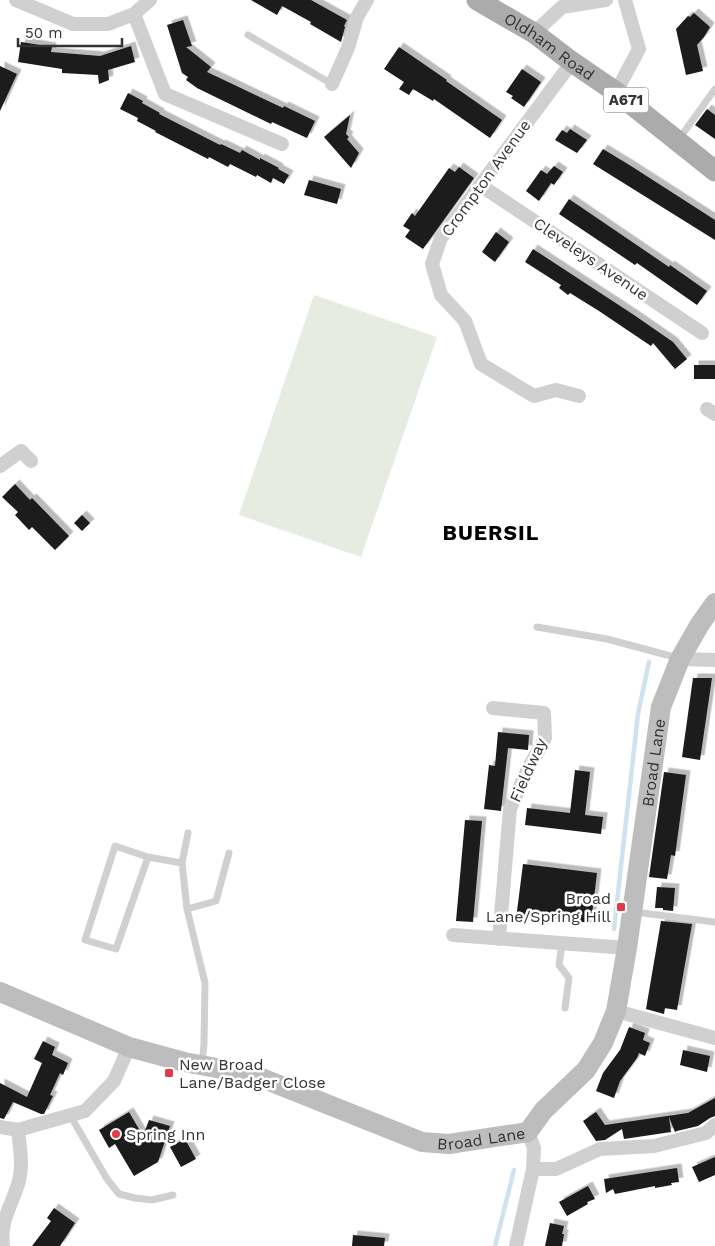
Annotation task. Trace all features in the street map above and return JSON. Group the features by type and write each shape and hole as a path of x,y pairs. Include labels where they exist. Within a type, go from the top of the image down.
{"main road":[{"name":"Oldham Road","path":"477,0 534,33 616,92 715,171"},
{"name":"Broad Lane","path":"0,992 128,1047 184,1062 254,1075 422,1142 450,1144 528,1132 544,1111 586,1070 602,1043 616,1012 627,948 661,707 680,659 700,624 715,603"}],"street":[{"path":"16,0 73,24 108,24 134,14 150,0"},
{"path":"332,84 348,48 357,17 367,0"},
{"path":"534,33 562,7 606,0"},
{"path":"616,92 639,49 625,0"},
{"path":"134,14 165,94 282,144"},
{"name":"Crompton Avenue","path":"572,62 441,238 432,264 441,295 465,321 481,364 534,396 556,390 580,396"},
{"name":"Cleveleys Avenue","path":"480,185 702,333"},
{"path":"0,466 21,451 31,461"},
{"path":"680,659 715,660"},
{"name":"Fieldway","path":"493,708 544,713 545,738 527,771 510,809 499,939"},
{"path":"453,935 627,948"},
{"path":"616,1012 715,1038"},
{"path":"0,1128 18,1130 85,1110 114,1081 128,1047"},
{"path":"533,1169 556,1169 600,1149 654,1146 706,1132 715,1125"},
{"path":"3,1246 1,1236 4,1216 18,1186 22,1162 18,1130"},
{"path":"516,1246 533,1169 534,1148 528,1132"}],"lane":[{"path":"248,34 332,84"},
{"path":"677,141 715,89"},
{"path":"537,627 607,639 680,659"},
{"path":"188,833 182,863 187,909 205,983 202,1065"},
{"path":"148,857 116,949 85,940 115,846 148,857 182,863"},
{"path":"187,909 216,901 229,853"},
{"path":"632,911 715,922"},
{"path":"562,944 559,964 569,978 566,1008"},
{"path":"70,1115 107,1180 120,1194 152,1200 173,1195"}],"shaded area":[{"path":"314,295 437,337 361,557 239,515"}],"building":[{"path":"251,0 311,0 347,20 341,42 282,6 277,15"},
{"path":"694,13 710,27 697,45 703,71 686,75 676,29 688,16 690,17"},
{"path":"183,20 192,46 186,47 211,67 207,72 315,121 307,138 272,122 271,124 197,88 186,80 188,77 182,73 167,25"},
{"path":"21,42 52,47 51,52 100,56 131,46 135,62 108,70 109,80 99,84 98,75 62,73 62,69 18,62"},
{"path":"399,47 502,120 490,138 434,99 433,101 413,89 409,95 399,89 404,82 384,69"},
{"path":"0,66 17,74 0,111"},
{"path":"522,69 541,82 524,107 506,92"},
{"path":"128,93 143,101 142,103 159,114 220,145 240,153 242,150 260,160 260,158 289,175 284,184 273,178 271,183 230,164 228,167 209,157 208,159 155,132 137,121 138,118 120,109"},
{"path":"707,109 715,115 715,139 695,125"},
{"path":"350,115 346,134 349,137 347,139 359,153 351,168 324,137"},
{"path":"570,129 587,140 577,153 555,140 562,130 567,133"},
{"path":"603,149 715,220 715,240 593,164"},
{"path":"554,166 563,172 554,185 551,183 539,201 526,191 541,170 547,174"},
{"path":"459,167 474,178 423,249 405,237 410,230 403,226 412,213 415,216 449,168 455,172"},
{"path":"309,180 341,189 337,204 304,195"},
{"path":"569,199 707,291 697,305 637,263 635,265 559,214"},
{"path":"496,232 509,242 495,262 482,252"},
{"path":"533,249 673,342 687,359 675,369 653,343 651,346 570,293 568,295 559,288 561,285 525,262"},
{"path":"694,365 715,365 715,379 694,379"},
{"path":"15,484 30,500 32,498 69,536 55,550 32,527 29,530 15,515 18,512 2,497"},
{"path":"82,515 90,523 82,531 74,523"},
{"path":"693,678 712,678 700,760 682,757"},
{"path":"498,732 529,735 528,750 508,748 501,811 484,809 489,765 495,766"},
{"path":"575,770 590,772 585,815 603,817 601,834 525,825 527,808 570,813"},
{"path":"664,772 686,775 675,856 671,855 667,879 649,877"},
{"path":"465,820 482,821 473,922 456,921"},
{"path":"523,864 597,873 591,923 548,918 547,923 516,919"},
{"path":"657,887 675,888 673,911 655,908"},
{"path":"661,921 692,924 677,1010 665,1008 664,1014 646,1009"},
{"path":"629,1027 645,1033 643,1040 650,1043 645,1056 639,1053 620,1081 614,1098 596,1091 603,1073 620,1050"},
{"path":"43,1041 55,1047 52,1055 68,1063 63,1075 60,1073 50,1095 53,1096 44,1114 13,1102 4,1119 0,1118 0,1083 27,1097 42,1063 34,1059"},
{"path":"683,1050 710,1056 707,1072 680,1065"},
{"path":"715,1098 715,1116 698,1126 675,1132 669,1117 671,1132 624,1139 622,1129 605,1140 596,1141 583,1121 596,1112 605,1125 688,1113"},
{"path":"129,1112 143,1136 149,1120 170,1126 158,1162 134,1176 115,1144 109,1148 99,1130"},
{"path":"185,1139 196,1159 181,1167 170,1147"},
{"path":"715,1157 715,1175 699,1182 692,1167"},
{"path":"677,1168 679,1182 671,1183 672,1185 655,1188 655,1186 615,1194 613,1189 606,1193 604,1179"},
{"path":"588,1186 595,1199 587,1202 588,1204 567,1216 559,1202"},
{"path":"54,1208 75,1223 60,1246 32,1246 51,1221 47,1218"},
{"path":"550,1223 564,1226 562,1246 545,1246"},
{"path":"353,1235 385,1238 384,1246 352,1246"}],"waterway":[{"path":"614,929 638,714 649,662"},
{"path":"495,1246 514,1170"}],"place":[{"name":"Broad Lane/Spring Hill","path":"621,907"},
{"name":"New Broad Lane/Badger Close","path":"169,1073"},
{"name":"Spring Inn","path":"116,1134"}],"district":[{"name":"BUERSIL","path":"491,532"}]}
